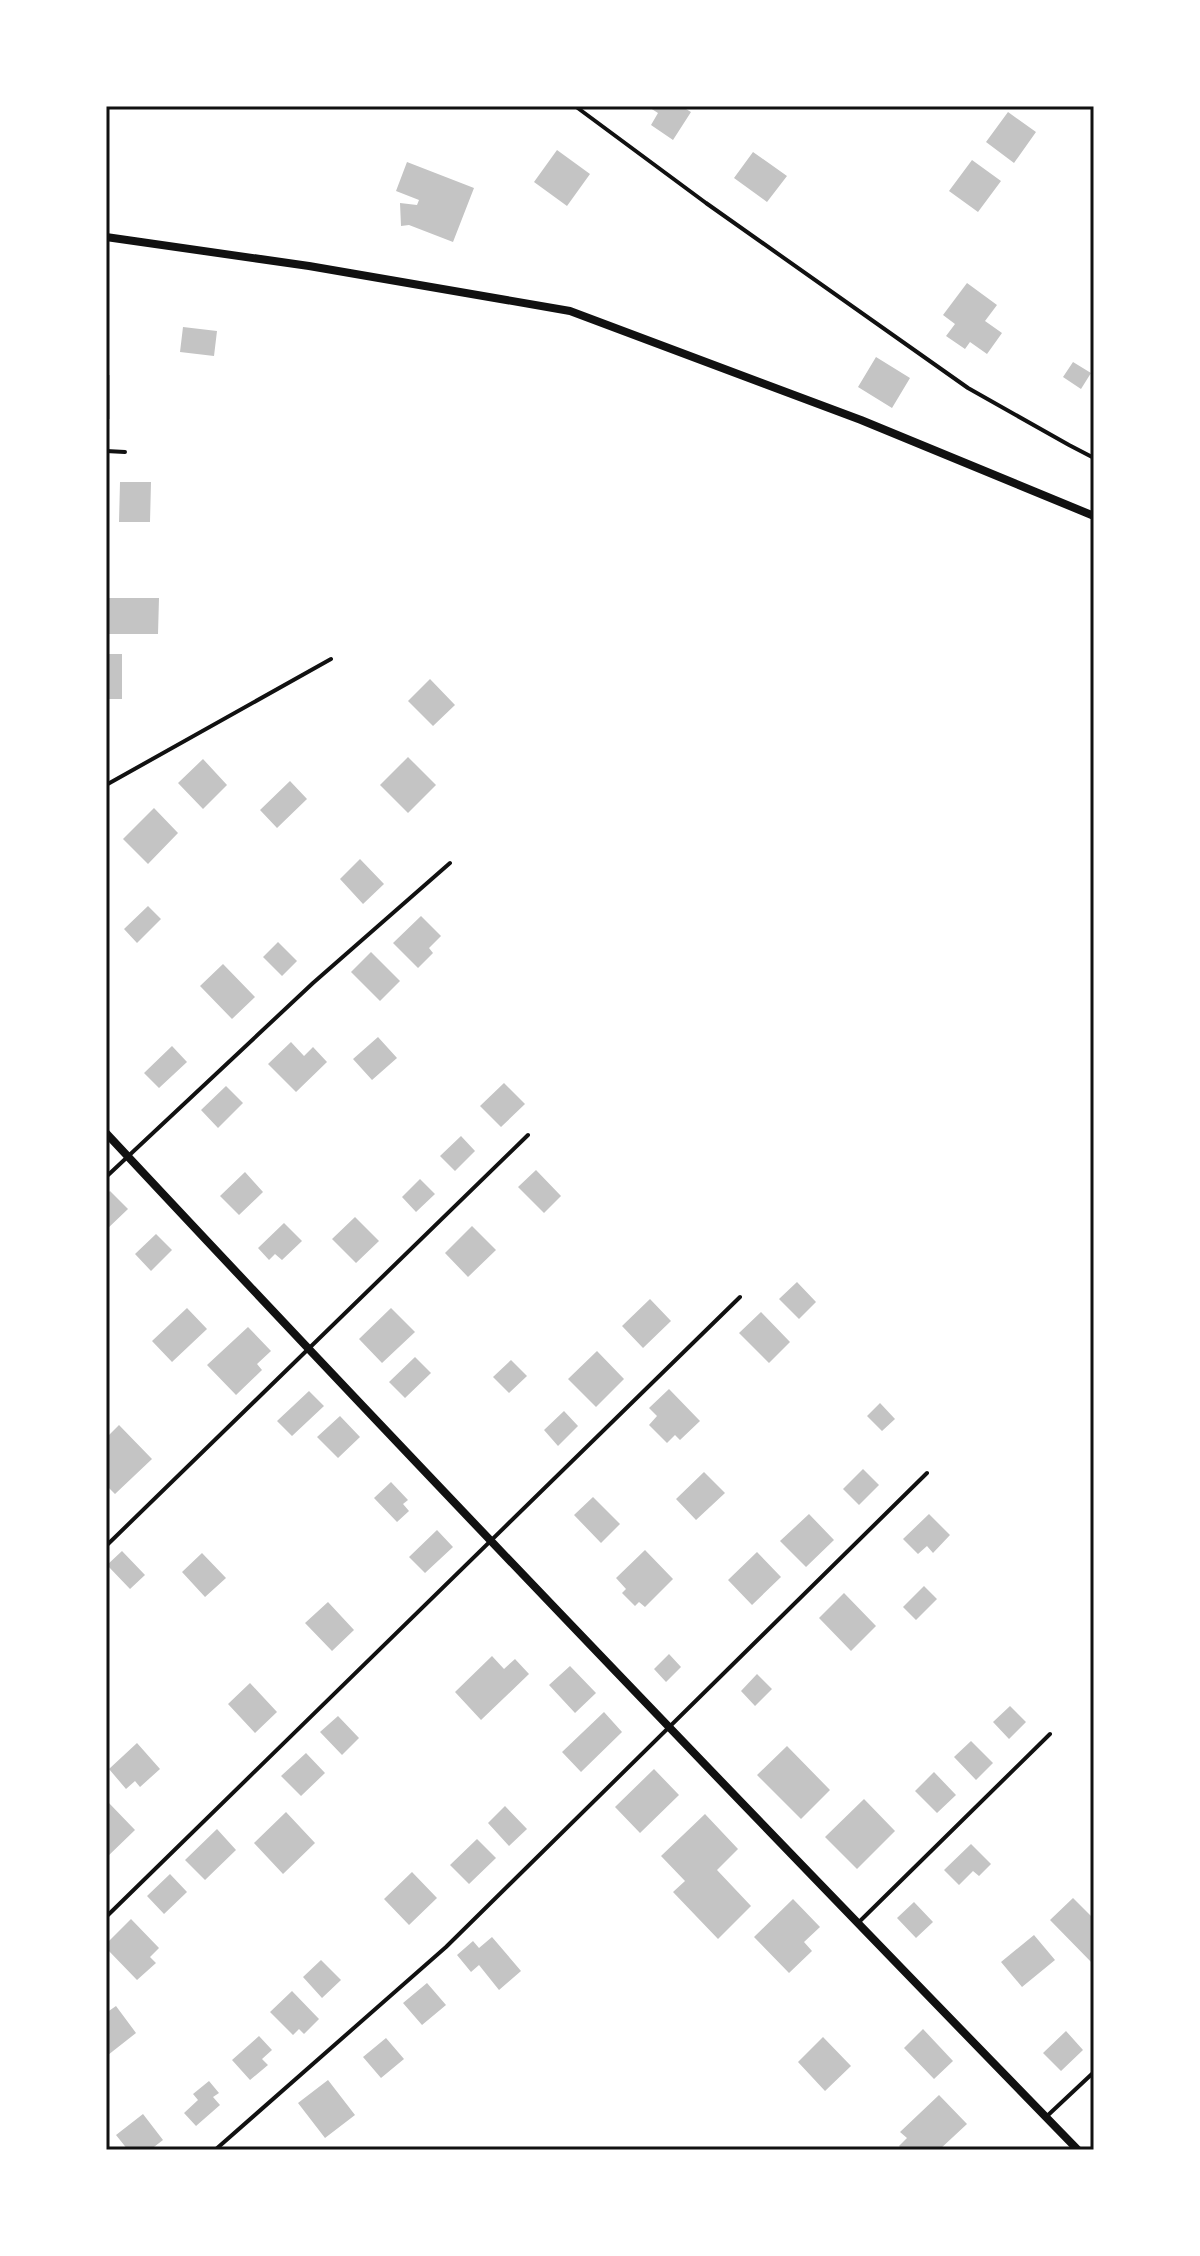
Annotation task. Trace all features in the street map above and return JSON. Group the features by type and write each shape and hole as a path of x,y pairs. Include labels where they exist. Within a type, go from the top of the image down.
{"street":[{"path":"106,237 324,269 570,311 861,420 1094,516"},
{"path":"106,1133 308,1350 1078,2150"}],"lane":[{"path":"575,106 706,203 968,388 1094,458"},
{"path":"106,451 125,452"},
{"path":"106,785 331,659"},
{"path":"106,1177 313,983 450,863"},
{"path":"106,1546 528,1135"},
{"path":"106,1917 740,1297"},
{"path":"215,2150 446,1947 927,1473"},
{"path":"858,1924 1050,1734"},
{"path":"1045,2117 1094,2072"}],"building":[{"path":"647,106 681,106 691,112 673,140 651,125 658,113"},
{"path":"1008,112 1036,132 1014,163 986,142"},
{"path":"557,150 590,174 567,206 534,182"},
{"path":"753,152 787,176 767,202 734,178"},
{"path":"972,160 1001,181 978,212 949,191"},
{"path":"407,162 474,188 453,242 409,225 401,226 400,203 417,205 419,200 396,191"},
{"path":"967,283 997,305 985,321 1002,333 987,354 970,342 965,349 946,336 955,324 943,315"},
{"path":"183,327 217,331 214,356 180,352"},
{"path":"876,357 910,378 892,408 858,387"},
{"path":"1073,362 1091,373 1081,389 1063,377"},
{"path":"106,375 110,375 110,419 106,419"},
{"path":"120,482 151,482 150,522 119,522"},
{"path":"106,598 159,598 158,634 106,634"},
{"path":"106,654 122,654 122,699 106,699"},
{"path":"430,679 455,705 433,726 408,701"},
{"path":"408,757 436,785 408,813 380,785"},
{"path":"203,759 227,785 203,809 178,783"},
{"path":"290,781 307,799 277,828 260,810"},
{"path":"154,808 178,833 148,864 123,839"},
{"path":"360,859 384,884 363,904 340,879"},
{"path":"148,906 161,919 137,943 124,929"},
{"path":"421,916 441,936 429,948 433,953 418,968 393,943"},
{"path":"278,942 297,961 282,976 263,957"},
{"path":"371,952 400,981 380,1001 351,972"},
{"path":"223,964 255,997 232,1019 200,986"},
{"path":"378,1037 397,1058 372,1080 353,1059"},
{"path":"291,1042 304,1056 313,1047 327,1062 296,1092 268,1064"},
{"path":"172,1046 187,1062 159,1088 144,1073"},
{"path":"504,1083 525,1104 501,1127 480,1106"},
{"path":"226,1086 243,1103 218,1128 201,1110"},
{"path":"461,1136 475,1151 455,1171 440,1156"},
{"path":"536,1170 561,1196 544,1213 518,1187"},
{"path":"245,1172 263,1192 239,1215 220,1196"},
{"path":"420,1179 435,1194 416,1212 402,1197"},
{"path":"110,1191 128,1209 106,1230 106,1195"},
{"path":"355,1217 379,1241 356,1263 332,1239"},
{"path":"284,1223 302,1241 282,1260 275,1254 269,1260 258,1248"},
{"path":"472,1226 496,1250 468,1277 445,1253"},
{"path":"156,1234 172,1250 151,1271 135,1254"},
{"path":"797,1282 816,1302 799,1319 779,1299"},
{"path":"650,1299 671,1321 643,1348 622,1326"},
{"path":"187,1308 207,1329 172,1362 152,1341"},
{"path":"391,1308 415,1332 382,1363 359,1339"},
{"path":"761,1312 790,1342 769,1363 739,1333"},
{"path":"248,1327 271,1351 257,1364 262,1370 236,1395 207,1365"},
{"path":"597,1351 624,1379 596,1407 568,1379"},
{"path":"415,1357 431,1373 405,1398 389,1382"},
{"path":"511,1360 527,1376 509,1393 493,1377"},
{"path":"669,1389 700,1421 680,1440 675,1435 667,1443 649,1425 657,1416 649,1408"},
{"path":"309,1391 324,1406 292,1436 277,1421"},
{"path":"880,1403 895,1419 882,1431 867,1416"},
{"path":"564,1411 578,1426 558,1446 544,1430"},
{"path":"340,1416 360,1437 338,1458 317,1437"},
{"path":"119,1425 152,1459 115,1494 106,1485 106,1438"},
{"path":"863,1469 879,1485 859,1505 843,1489"},
{"path":"704,1472 725,1493 696,1520 676,1499"},
{"path":"391,1482 408,1500 403,1504 409,1511 397,1522 374,1498"},
{"path":"593,1497 620,1524 601,1543 574,1515"},
{"path":"809,1514 834,1540 806,1567 780,1541"},
{"path":"929,1514 950,1535 933,1553 927,1546 918,1554 903,1539"},
{"path":"437,1530 453,1547 425,1573 409,1557"},
{"path":"645,1550 673,1579 645,1607 639,1602 635,1606 622,1593 626,1589 616,1578"},
{"path":"122,1551 145,1575 130,1589 107,1565"},
{"path":"757,1552 781,1577 752,1605 728,1580"},
{"path":"202,1553 226,1578 205,1597 182,1572"},
{"path":"924,1586 937,1599 916,1620 903,1607"},
{"path":"844,1593 876,1626 851,1651 819,1618"},
{"path":"328,1602 354,1630 332,1651 305,1623"},
{"path":"669,1654 681,1667 666,1682 654,1669"},
{"path":"492,1656 504,1669 515,1659 529,1674 481,1720 455,1692"},
{"path":"570,1666 596,1693 575,1713 549,1685"},
{"path":"757,1674 772,1689 755,1706 741,1691"},
{"path":"250,1683 277,1712 255,1733 228,1704"},
{"path":"1010,1706 1026,1722 1009,1739 993,1722"},
{"path":"604,1712 622,1732 581,1772 562,1752"},
{"path":"338,1716 359,1738 342,1755 320,1732"},
{"path":"971,1741 993,1763 976,1780 954,1757"},
{"path":"137,1743 160,1769 140,1787 135,1781 126,1789 109,1769"},
{"path":"787,1746 830,1790 801,1819 757,1775"},
{"path":"306,1753 325,1773 301,1796 281,1776"},
{"path":"654,1769 679,1795 640,1833 615,1807"},
{"path":"934,1772 956,1795 937,1813 915,1791"},
{"path":"864,1799 895,1831 857,1869 825,1837"},
{"path":"108,1802 135,1830 106,1858 106,1804"},
{"path":"505,1806 527,1829 509,1846 488,1823"},
{"path":"286,1812 315,1843 283,1874 254,1843"},
{"path":"705,1814 738,1849 717,1870 751,1906 718,1939 673,1892 685,1881 661,1856"},
{"path":"217,1829 236,1850 205,1880 185,1860"},
{"path":"477,1839 496,1858 469,1884 450,1865"},
{"path":"971,1844 991,1864 979,1876 973,1871 959,1885 944,1870"},
{"path":"412,1872 437,1898 409,1925 384,1899"},
{"path":"170,1874 187,1892 164,1914 147,1896"},
{"path":"1073,1898 1094,1919 1094,1965 1050,1920"},
{"path":"793,1899 820,1927 804,1942 812,1951 789,1973 754,1937"},
{"path":"914,1902 933,1922 916,1938 897,1918"},
{"path":"131,1919 159,1948 150,1957 156,1963 137,1980 106,1948 106,1944"},
{"path":"1034,1935 1055,1960 1022,1987 1001,1962"},
{"path":"492,1937 521,1971 499,1990 479,1965 471,1972 457,1955 473,1941 479,1948"},
{"path":"321,1960 341,1980 322,1998 303,1977"},
{"path":"427,1983 446,2005 422,2025 403,2003"},
{"path":"292,1991 319,2019 304,2034 299,2029 293,2035 270,2012"},
{"path":"116,2006 136,2033 108,2055 106,2013"},
{"path":"923,2029 953,2061 934,2079 904,2048"},
{"path":"1066,2031 1083,2050 1061,2071 1043,2053"},
{"path":"259,2036 272,2050 262,2059 268,2065 250,2080 232,2060"},
{"path":"823,2037 851,2066 825,2091 798,2062"},
{"path":"386,2038 404,2059 381,2078 363,2057"},
{"path":"328,2080 355,2115 325,2138 298,2103"},
{"path":"209,2081 219,2093 213,2097 220,2105 196,2126 184,2113 198,2100 193,2094"},
{"path":"939,2095 967,2124 939,2150 902,2150 899,2146 907,2138 900,2132"},
{"path":"143,2114 163,2140 150,2150 128,2150 116,2135"}]}
